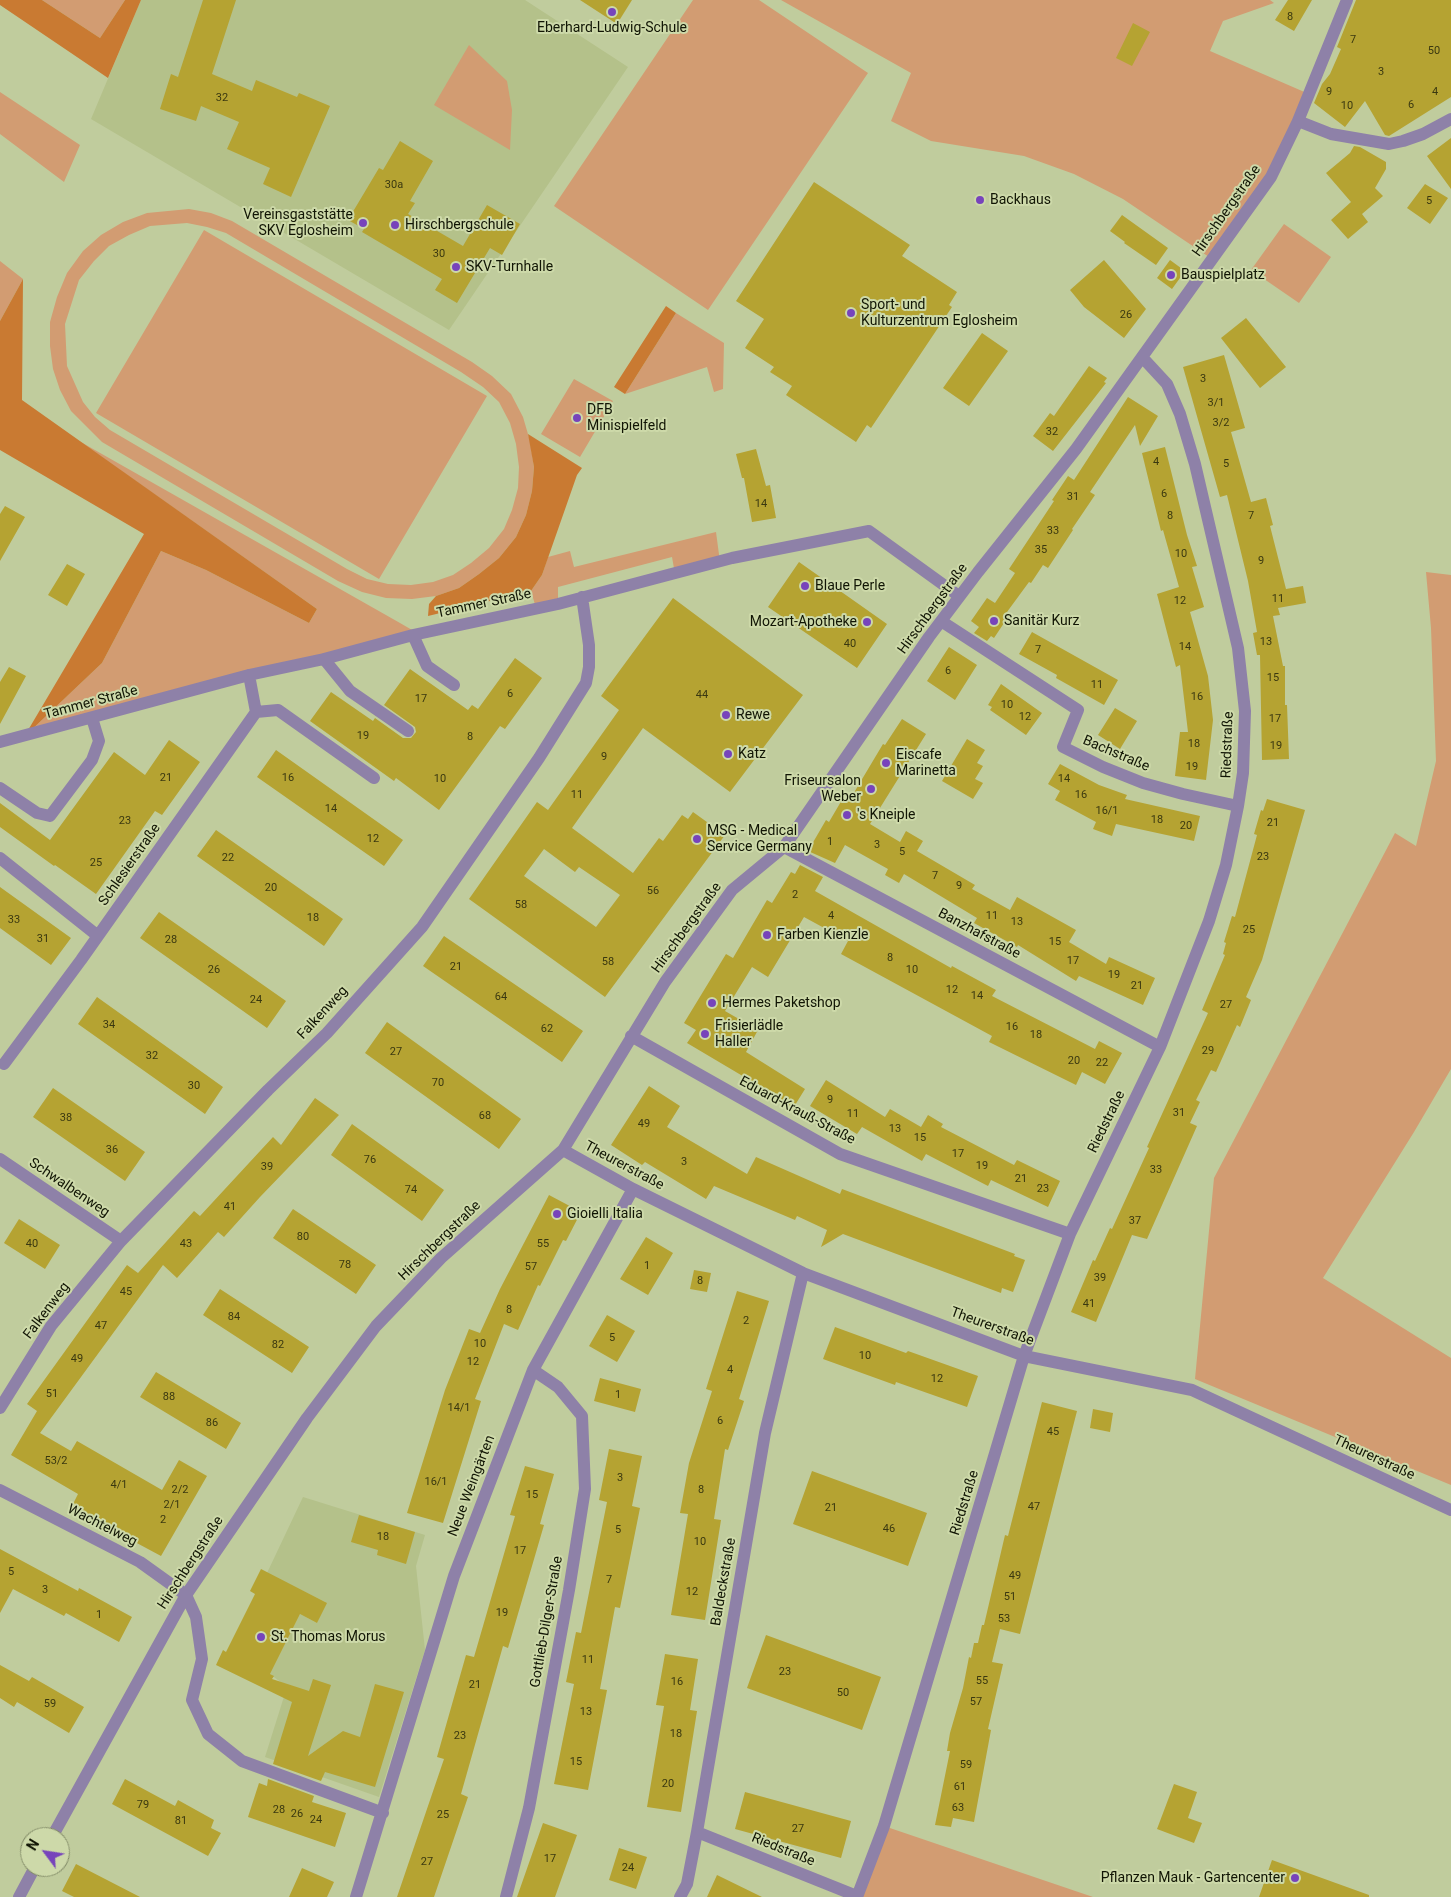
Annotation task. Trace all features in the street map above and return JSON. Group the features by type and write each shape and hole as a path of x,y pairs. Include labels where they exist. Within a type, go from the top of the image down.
{"street":[{"name":"Hirschbergstraße","path":"58,1827 186,1595 307,1418 376,1326 441,1258 563,1150 665,982 732,890 784,847 959,596 1076,449 1271,176 1298,121 1347,0"},
{"path":"1298,121 1331,134 1389,144 1423,134 1451,119"},
{"name":"Riedstraße","path":"697,1832 857,1897 884,1826 1024,1356 1070,1234 1160,1047 1209,921 1226,865 1244,773 1245,711 1238,648 1194,464 1180,414 1166,384 1142,357"},
{"name":"Tammer Straße","path":"0,742 249,675 324,659 413,635 582,597 732,558 869,531 959,596"},
{"name":"Falkenweg","path":"0,1408 51,1326 121,1241 268,1090 327,1033 422,927 539,758 586,683 589,645 582,597"},
{"name":"Bachstraße","path":"941,621 1078,710 1063,747 1103,767 1143,782 1183,794 1238,806"},
{"path":"413,635 427,666 454,685"},
{"path":"324,659 350,691 408,731"},
{"path":"249,675 256,712 278,710 374,778"},
{"name":"Schlesierstraße","path":"4,1064 98,936 256,712"},
{"path":"0,788 37,813 50,816 92,760 99,741 92,718"},
{"name":"Banzhafstraße","path":"784,847 1160,1047"},
{"path":"0,858 98,936"},
{"name":"Eduard-Krauß-Straße","path":"631,1036 840,1154 1070,1234"},
{"name":"Theurerstraße","path":"563,1150 633,1189 803,1273 1024,1356 1192,1390 1451,1510"},
{"name":"Schwalbenweg","path":"0,1159 121,1241"},
{"name":"Neue Weingärten","path":"356,1897 454,1576 533,1370 633,1189"},
{"name":"Baldeckstraße","path":"680,1897 686,1884 697,1832 764,1433 803,1273"},
{"name":"Gottlieb-Dilger-Straße","path":"506,1897 529,1808 585,1489 582,1416 558,1387 533,1370"},
{"name":"Wachtelweg","path":"0,1490 140,1562 186,1595"},
{"path":"186,1595 196,1617 202,1659 192,1700 208,1734 242,1761 383,1813"},
{"path":"19,1897 30,1877"}],"shaded area":[{"path":"0,0 42,0 100,38 125,0 141,0 108,78 0,5"},
{"path":"42,0 125,0 100,38"},
{"name":"Hirschbergschule","path":"141,0 525,0 628,67 449,330 91,119"},
{"path":"693,0 759,0 868,73 708,310 554,206"},
{"path":"781,0 1270,0 1274,3 1223,21 1210,51 1309,94 1271,177 1212,259 1123,199 1074,174 1024,156 931,141 891,121 911,73"},
{"path":"469,45 507,81 512,110 510,150 434,105"},
{"path":"0,92 80,145 64,182 0,134"},
{"path":"189,209 211,213 232,221 472,362 492,376 511,394 523,417 530,441 534,467 532,491 526,515 516,537 499,558 459,588 436,596 412,599 386,598 362,592 338,581 102,442 71,411 60,390 53,369 50,346 50,322 57,297 67,273 83,251 101,235 123,222 147,213","holes":["187,223 226,233 461,372 483,387 499,402 510,423 516,444 519,467 518,488 504,529 489,548 471,563 453,575 433,582 411,585 388,584 367,579 110,430 95,417 83,402 67,366 65,324 79,280 109,246 150,226"]},
{"path":"1284,224 1331,257 1299,303 1251,270"},
{"path":"204,230 487,396 379,579 96,413"},
{"path":"0,261 23,279 0,321"},
{"path":"23,279 22,400 317,609 309,623 206,570 161,551 102,663 24,737 144,534 0,450 0,321"},
{"path":"666,306 676,313 625,394 614,387"},
{"path":"676,313 724,343 723,389 714,392 707,367 625,394"},
{"name":"DFB Minispielfeld","path":"574,379 613,401 580,457 541,434"},
{"path":"528,434 582,468 577,475 542,575 531,591 428,616 429,604 436,596 459,588 479,574 499,558 516,537 526,515 532,491 534,467"},
{"path":"79,441 419,634 24,737 102,663 161,551 206,570 309,623 317,609"},
{"path":"716,532 720,562 675,574 672,557 558,587 558,604 536,608 531,591 542,575 548,557 570,551 574,567"},
{"path":"1426,572 1451,575 1451,1069 1323,1278 1451,1358 1451,1485 1195,1379 1214,1178 1395,833 1416,846 1436,761 1431,628"},
{"path":"303,1497 425,1535 416,1566 425,1650 379,1797 265,1757 287,1687 270,1674 300,1614 317,1623 325,1602 267,1573"},
{"path":"884,1826 1093,1897 857,1897"}],"building":[{"path":"203,0 236,0 212,74 252,91 256,80 297,97 299,93 330,106 291,197 263,184 270,168 227,149 239,122 201,106 196,121 160,109 171,74 178,77"},
{"name":"Eberhard-Ludwig-Schule","path":"580,0 632,0 617,24"},
{"path":"1288,0 1312,0 1294,31 1275,20"},
{"path":"1356,0 1451,0 1451,97 1389,136 1385,135 1365,101 1345,127 1314,103 1341,49 1337,47"},
{"path":"1133,23 1150,32 1132,66 1116,58"},
{"path":"1451,138 1451,189 1427,156"},
{"path":"400,141 433,161 410,201 415,203 408,214 463,246 487,205 520,224 502,255 490,248 457,303 435,290 442,279 362,232 364,229 348,220 379,168 383,170"},
{"path":"1354,146 1360,147 1386,162 1386,169 1375,188 1383,196 1362,214 1368,222 1348,239 1331,220 1351,202 1326,173 1350,153"},
{"name":"Sport- und Kulturzentrum Eglosheim","path":"814,182 910,245 902,256 957,292 949,305 952,307 871,428 867,425 856,442 786,395 792,386 770,372 774,367 745,348 764,319 736,301"},
{"path":"1425,184 1448,198 1430,224 1407,208"},
{"path":"1122,215 1168,248 1156,265 1110,231"},
{"path":"1104,260 1146,309 1124,338 1084,307 1070,290"},
{"name":"Bauspielplatz","path":"1170,260 1185,271 1172,289 1157,278"},
{"path":"1246,318 1286,367 1260,388 1221,338"},
{"path":"982,333 1008,351 969,406 943,388"},
{"path":"1224,355 1245,428 1231,432 1251,502 1266,498 1273,525 1270,526 1286,589 1303,586 1306,603 1278,608 1280,615 1273,616 1283,666 1285,666 1285,705 1287,705 1289,759 1262,760 1260,655 1257,655 1253,633 1257,632 1248,581 1227,495 1220,497 1183,367"},
{"path":"1089,366 1107,378 1104,382 1106,383 1053,451 1033,436 1050,413 1054,416"},
{"path":"1128,397 1158,416 1140,446 1135,425 1090,492 1095,495 1048,568 1043,565 1007,612 1010,614 994,638 991,636 987,641 974,633 979,627 971,621 987,598 995,603 1015,573 1009,569 1054,501 1052,500 1068,476 1074,480"},
{"path":"1165,447 1187,535 1197,566 1192,567 1204,607 1190,612 1208,676 1213,720 1206,780 1175,776 1180,732 1188,732 1180,665 1176,667 1157,594 1179,587 1163,530 1161,531 1142,453"},
{"path":"756,449 766,486 770,485 776,518 752,522 744,478 742,478 736,454"},
{"path":"5,506 25,517 0,561 0,514"},
{"path":"799,562 887,624 857,668 768,607"},
{"path":"67,564 85,574 67,606 48,595"},
{"path":"673,598 803,695 730,792 643,728 572,828 633,873 659,838 663,841 682,815 688,819 693,812 725,835 605,997 469,899 537,802 548,810 619,710 601,696","holes":["544,849 575,872 579,867 620,895 596,927 524,876"]},
{"path":"1032,632 1118,680 1104,705 1056,678 1057,675 1019,654"},
{"path":"949,647 977,665 955,700 927,681"},
{"path":"515,658 542,678 505,729 500,726 439,810 396,778 394,781 310,721 331,692 373,721 375,718 403,738 411,738 416,732 415,727 384,705 410,669 468,710 472,705 478,709"},
{"path":"9,667 26,676 0,724 0,682"},
{"path":"1001,684 1042,713 1026,735 990,710 992,707 988,705"},
{"path":"1115,708 1137,721 1120,749 1098,735"},
{"path":"902,719 926,734 870,824 900,842 906,831 923,841 917,851 975,885 972,889 1010,910 1017,897 1076,930 1069,942 1106,964 1109,957 1155,978 1143,1005 1079,976 1076,981 1018,945 1017,947 974,923 977,918 904,874 899,883 885,875 888,869 845,845 835,863 808,851 826,820 829,822 846,793 852,796 883,744 885,745"},
{"path":"967,739 985,750 977,763 983,766 975,779 983,783 973,799 942,781"},
{"path":"169,740 200,762 162,815 155,811 96,894 0,827 0,803 50,840 114,752 145,775"},
{"path":"276,750 403,840 384,866 257,777"},
{"path":"1060,764 1099,785 1127,795 1125,799 1200,816 1194,841 1116,824 1112,836 1093,829 1096,822 1055,800 1060,791 1048,784"},
{"path":"1267,799 1305,810 1262,960 1246,997 1251,1000 1240,1027 1237,1025 1216,1072 1211,1070 1196,1100 1200,1102 1190,1123 1197,1126 1147,1239 1132,1235 1096,1322 1071,1312 1093,1260 1095,1261 1110,1228 1112,1229 1208,1013 1202,1010 1225,955 1223,954 1226,943 1224,942 1232,916 1235,917 1257,835 1254,834 1261,810 1263,811"},
{"path":"216,830 343,919 324,946 197,856"},
{"path":"800,865 823,877 815,891 951,968 952,966 996,990 992,996 1095,1049 1099,1041 1122,1053 1105,1084 1082,1072 1076,1085 989,1042 992,1036 841,954 848,941 804,917 768,977 752,967 725,1011 758,1030 746,1052 805,1089 792,1110 745,1081 746,1078 687,1043 696,1030 684,1023 726,954 733,958 767,900 772,903 791,872 795,874"},
{"path":"0,887 71,938 51,965 0,928"},
{"path":"159,912 286,1001 267,1028 140,938"},
{"path":"444,936 583,1031 562,1062 423,966"},
{"path":"97,997 223,1087 205,1114 78,1024"},
{"path":"387,1022 521,1119 499,1149 365,1053"},
{"path":"826,1080 885,1117 890,1109 921,1127 928,1115 943,1124 941,1127 1014,1165 1017,1160 1060,1181 1048,1207 991,1180 988,1186 926,1154 922,1161 862,1127 857,1134 810,1106"},
{"path":"649,1086 680,1106 667,1127 747,1174 756,1157 840,1194 842,1189 1015,1254 1014,1256 1025,1260 1013,1292 1002,1288 1001,1293 843,1234 821,1247 827,1230 797,1216 795,1220 714,1186 706,1199 645,1162 642,1165 611,1145"},
{"path":"53,1088 145,1152 125,1181 33,1117"},
{"path":"315,1098 339,1115 224,1237 218,1232 177,1278 163,1265 40,1433 71,1451 77,1441 162,1490 179,1460 207,1476 161,1556 70,1510 78,1494 11,1455 37,1411 27,1404 127,1265 138,1273 194,1211 200,1216 273,1137 281,1145"},
{"path":"352,1124 444,1190 422,1221 331,1155"},
{"path":"549,1195 581,1212 566,1241 563,1240 540,1286 538,1285 518,1330 504,1324 475,1399 481,1401 443,1523 407,1513 445,1390 469,1329 480,1333 500,1289"},
{"path":"293,1209 376,1265 356,1294 273,1238"},
{"path":"19,1219 60,1245 45,1269 4,1243"},
{"path":"646,1237 673,1253 648,1295 620,1279"},
{"path":"694,1270 711,1273 707,1292 690,1289"},
{"path":"220,1289 309,1347 292,1373 203,1315"},
{"path":"737,1291 769,1301 739,1399 744,1401 728,1450 725,1449 714,1519 721,1520 705,1620 671,1615 688,1514 680,1513 689,1463 712,1391 706,1389"},
{"path":"607,1315 635,1331 617,1362 589,1346"},
{"path":"835,1327 906,1353 908,1351 978,1376 967,1407 896,1382 895,1385 823,1359"},
{"path":"156,1372 241,1423 226,1449 140,1397"},
{"path":"600,1378 641,1389 635,1412 594,1401"},
{"path":"1042,1402 1077,1411 1020,1634 1000,1629 992,1662 1003,1664 988,1729 991,1730 974,1822 953,1818 951,1827 935,1825 950,1751 947,1751 950,1733 963,1688 969,1657 971,1658 974,1643 978,1643 982,1625 984,1625 1005,1535 1008,1536"},
{"path":"1093,1409 1113,1413 1110,1432 1090,1428"},
{"path":"609,1449 642,1456 632,1506 640,1508 620,1608 615,1607 600,1689 607,1690 588,1790 554,1784 574,1684 566,1682 576,1632 581,1633 607,1502 599,1500"},
{"path":"525,1466 554,1474 540,1524 544,1525 508,1648 503,1646 461,1794 468,1797 434,1897 397,1897 444,1759 437,1757 466,1655 474,1657 515,1516 510,1515"},
{"path":"812,1471 927,1513 908,1566 793,1524"},
{"path":"359,1515 415,1532 406,1564 377,1555 378,1550 351,1542"},
{"path":"0,1549 78,1591 79,1588 132,1617 119,1642 66,1613 64,1616 13,1589 0,1613"},
{"path":"261,1569 327,1603 317,1623 300,1614 270,1674 274,1676 272,1679 309,1691 313,1679 331,1685 308,1756 343,1731 360,1737 375,1684 404,1692 375,1787 325,1772 321,1781 273,1764 292,1702 216,1665 223,1650 226,1652 255,1594 250,1591"},
{"path":"766,1635 881,1677 862,1730 747,1688"},
{"path":"665,1654 698,1659 690,1710 697,1711 681,1812 647,1807 664,1706 656,1705"},
{"path":"0,1665 29,1681 32,1677 84,1707 69,1733 17,1702 14,1707 0,1698"},
{"path":"125,1779 175,1806 178,1800 214,1820 211,1828 221,1833 208,1856 112,1804"},
{"path":"268,1779 314,1796 312,1802 346,1813 335,1847 248,1817 259,1783 267,1786"},
{"path":"1174,1784 1197,1792 1188,1818 1202,1823 1194,1843 1157,1829"},
{"path":"745,1792 851,1821 841,1858 735,1829"},
{"path":"543,1823 577,1835 555,1897 517,1897"},
{"path":"619,1848 647,1857 636,1889 609,1880"},
{"name":"Pflanzen Mauk - Gartencenter","path":"1272,1860 1369,1895 1369,1897 1259,1897"},
{"path":"76,1864 140,1897 74,1897 62,1891"},
{"path":"302,1868 334,1882 327,1897 289,1897"},
{"path":"717,1875 762,1897 707,1897"}],"place":[{"name":"Eberhard-Ludwig-Schule","path":"612,12"},
{"name":"Backhaus","path":"980,200"},
{"name":"Vereinsgaststätte SKV Eglosheim","path":"363,223"},
{"name":"Hirschbergschule","path":"395,225"},
{"name":"SKV-Turnhalle","path":"456,267"},
{"name":"Bauspielplatz","path":"1171,275"},
{"name":"Sport- und Kulturzentrum Eglosheim","path":"851,313"},
{"name":"DFB Minispielfeld","path":"577,418"},
{"name":"Blaue Perle","path":"805,586"},
{"name":"Sanitär Kurz","path":"994,621"},
{"name":"Mozart-Apotheke","path":"867,622"},
{"name":"Rewe","path":"726,715"},
{"name":"Katz","path":"728,754"},
{"name":"Eiscafe Marinetta","path":"886,763"},
{"name":"Friseursalon Weber","path":"871,789"},
{"name":"'s Kneiple","path":"847,815"},
{"name":"MSG - Medical Service Germany","path":"697,839"},
{"name":"Farben Kienzle","path":"767,935"},
{"name":"Hermes Paketshop","path":"712,1003"},
{"name":"Frisierlädle Haller","path":"705,1034"},
{"name":"Gioielli Italia","path":"557,1214"},
{"name":"St. Thomas Morus","path":"261,1637"},
{"name":"Pflanzen Mauk - Gartencenter","path":"1295,1878"}]}
